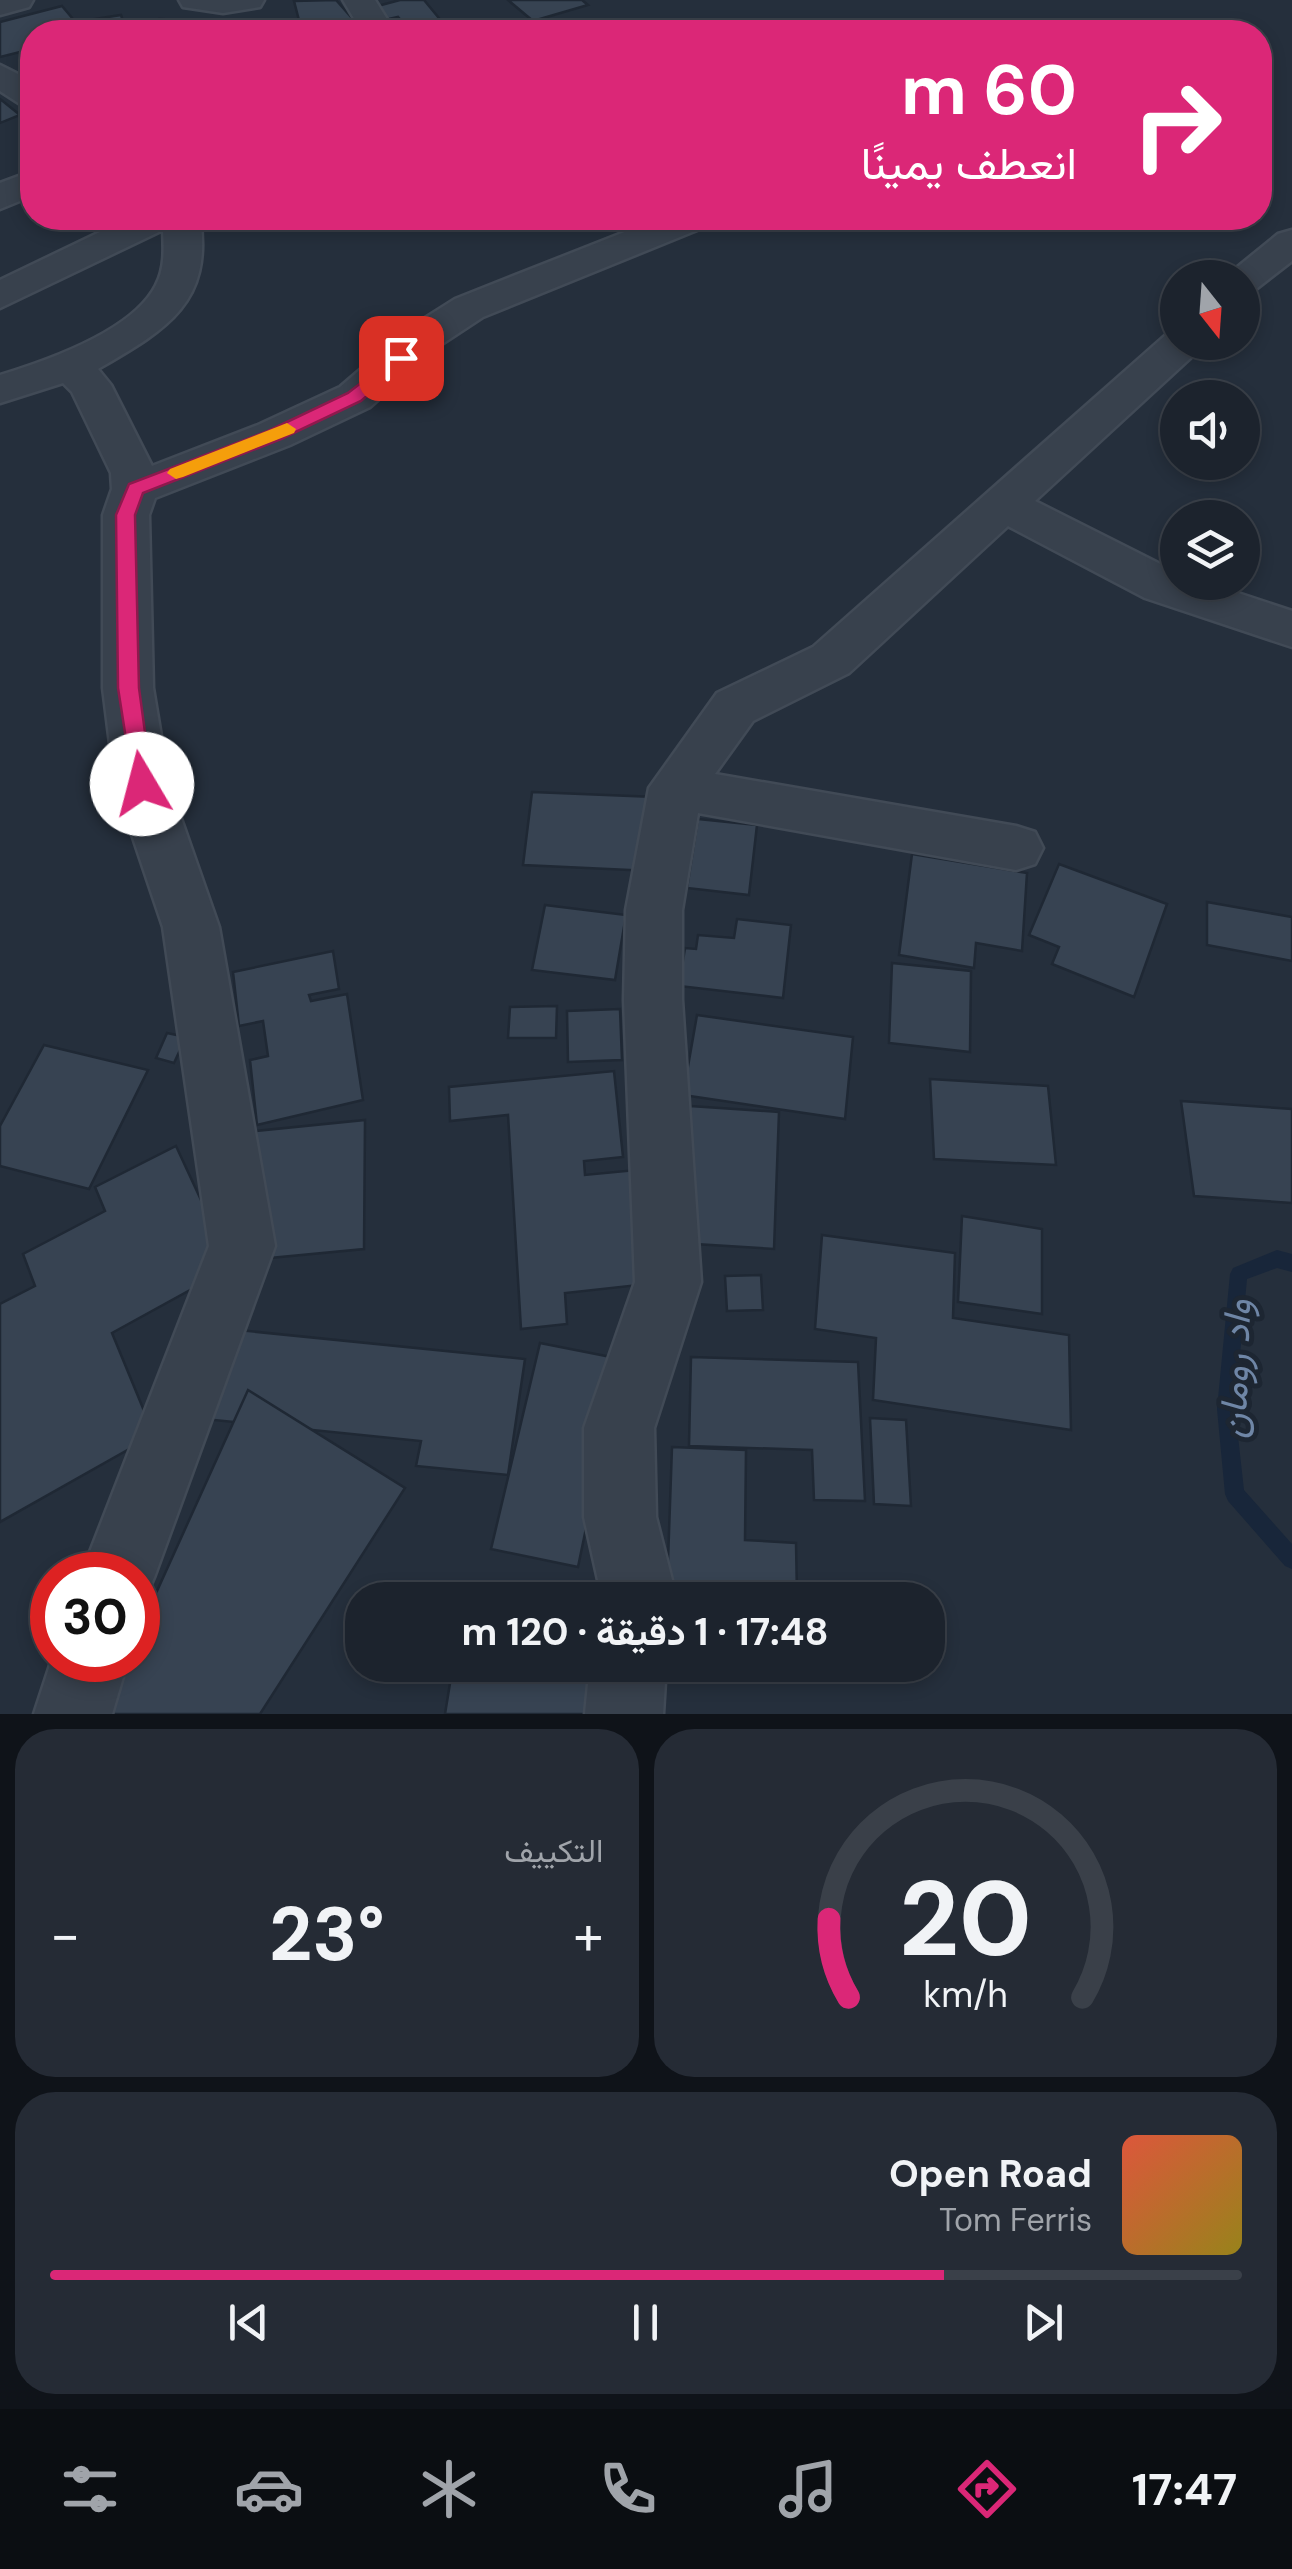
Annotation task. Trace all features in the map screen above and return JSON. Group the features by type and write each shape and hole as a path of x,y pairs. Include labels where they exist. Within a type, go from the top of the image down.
{"street":[{"path":"0,5 16,0"},
{"path":"195,11 248,0"},
{"path":"0,296 134,230"},
{"path":"0,388 71,367 160,311 179,282 184,256 182,230"},
{"path":"135,489 274,435 355,397 424,338 468,308 596,240 640,230"},
{"path":"1260,267 1292,242"},
{"path":"635,1582 620,1517 619,1428 668,1282 653,1000 654,910 676,788 735,707 831,660 1163,360"},
{"path":"71,367 90,385 133,473 135,489 126,515 128,669 142,784 192,928 242,1246 127,1552"},
{"path":"1003,504 1162,586 1292,629"},
{"path":"676,788 1016,848"},
{"path":"73,1714 83,1682"},
{"path":"624,1714 627,1682"}],"building":[{"path":"336,0 354,20 299,20 294,1"},
{"path":"400,0 424,0 441,20 379,20 370,8"},
{"path":"508,0 582,0 588,5 536,20"},
{"path":"62,6 74,20 20,20 20,52 0,57 0,22"},
{"path":"121,15 123,20 95,20"},
{"path":"0,99 20,115 0,123"},
{"path":"532,792 655,797 651,871 523,865"},
{"path":"698,819 757,825 749,895 687,888"},
{"path":"912,854 1027,873 1022,951 976,943 974,968 899,955"},
{"path":"1059,864 1167,904 1134,997 1052,964 1059,947 1029,935"},
{"path":"1207,902 1292,917 1292,961 1207,945"},
{"path":"545,905 626,915 615,980 532,970"},
{"path":"737,919 791,925 783,998 679,986 685,948 696,949 698,935 734,938"},
{"path":"333,951 339,989 309,995 311,1001 347,994 363,1100 257,1125 250,1060 268,1056 263,1021 239,1026 233,972"},
{"path":"892,963 971,971 970,1052 889,1043"},
{"path":"557,1006 556,1038 508,1038 510,1007"},
{"path":"620,1009 622,1060 568,1062 567,1011"},
{"path":"697,1015 853,1037 845,1119 683,1095"},
{"path":"167,1033 186,1037 174,1063 156,1058"},
{"path":"44,1045 148,1070 89,1189 0,1166 0,1126"},
{"path":"614,1071 623,1157 584,1161 585,1175 636,1170 648,1284 565,1293 567,1324 521,1329 508,1115 450,1121 449,1087"},
{"path":"930,1079 1048,1086 1056,1165 934,1159"},
{"path":"1181,1101 1292,1109 1292,1203 1194,1196"},
{"path":"690,1106 779,1112 774,1249 679,1243"},
{"path":"365,1120 364,1249 248,1260 256,1131"},
{"path":"176,1146 232,1267 112,1333 154,1435 0,1522 0,1304 35,1286 23,1254 105,1211 95,1187"},
{"path":"962,1216 1042,1229 1042,1314 958,1302"},
{"path":"822,1235 955,1253 953,1318 1069,1335 1071,1430 873,1400 876,1338 815,1329"},
{"path":"761,1275 763,1310 727,1311 725,1276"},
{"path":"228,1329 525,1359 508,1475 416,1466 421,1441 204,1419"},
{"path":"540,1343 621,1359 578,1567 491,1549"},
{"path":"691,1357 858,1362 865,1501 814,1500 812,1450 689,1446"},
{"path":"248,1390 405,1488 260,1714 101,1714 115,1682 160,1682 160,1584"},
{"path":"870,1418 906,1420 911,1506 874,1504"},
{"path":"672,1447 746,1450 745,1540 796,1543 797,1582 667,1582"},
{"path":"450,1682 588,1682 585,1714 445,1714"}],"waterway":[{"name":"واد رومان","path":"1292,1263 1277,1259 1239,1274 1226,1409 1235,1494 1292,1559"}],"slow traffic":[{"path":"176,473 287,429"}],"route":[{"path":"142,784 128,688 126,515 135,489 274,435 355,397 401,358"}]}
